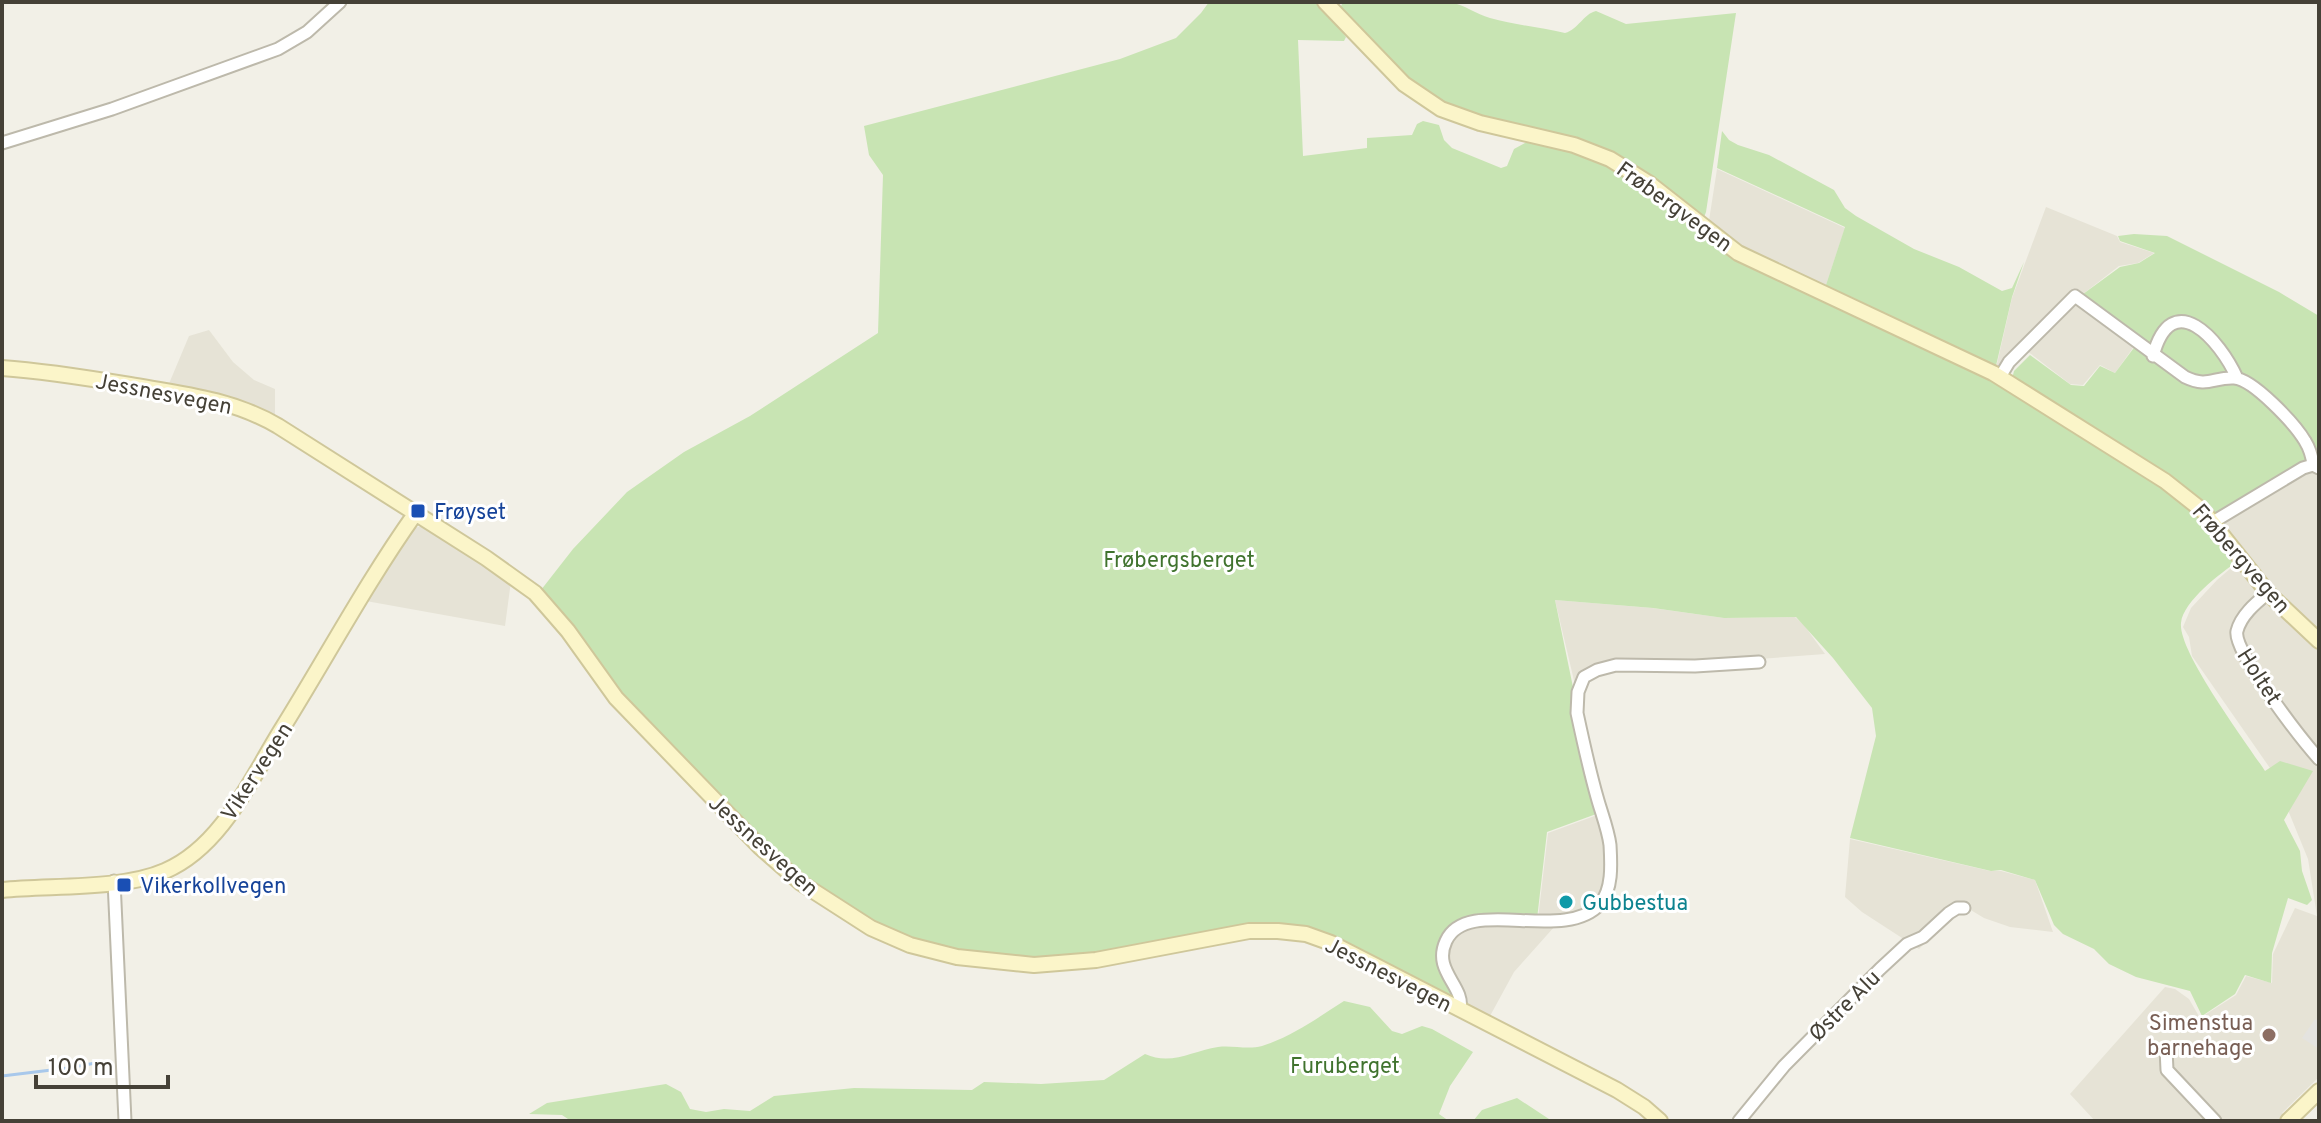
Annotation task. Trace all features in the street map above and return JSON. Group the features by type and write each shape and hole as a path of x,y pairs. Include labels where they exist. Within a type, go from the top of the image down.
{"main road":[{"name":"Frøbergvegen","path":"1325,2 1404,84 1441,109 1480,123 1574,145 1610,159 1650,184 1729,247 1758,264 2000,377 2183,493 2213,522 2268,593 2319,641"},
{"name":"Jessnesvegen","path":"2,368 65,375 230,403 278,426 504,570 535,593 568,631 616,698 773,860 829,903 871,928 910,945 957,957 1034,965 1096,960 1249,931 1293,932 1331,943 1460,1009 1617,1090 1660,1121"},
{"name":"Vikervegen","path":"2,890 140,879 167,871 210,839 240,797 415,514"},
{"path":"2297,1118 2319,1091"}],"street":[{"path":"2,143 99,113 278,49 307,32 340,2"},
{"path":"2000,377 2009,362 2075,296 2153,356 2197,383 2237,378"},
{"path":"2153,356 2165,327 2175,321 2185,320 2199,329 2214,343 2237,378 2292,423 2307,444 2316,466 2295,472 2213,522"},
{"name":"Holtet","path":"2268,593 2243,618 2237,630 2238,645 2264,686 2319,759"},
{"path":"1460,1009 1460,999 1445,971 1442,956 1453,931 1474,921 1554,922 1588,915 1602,902 1607,890 1610,842 1577,713 1578,692 1584,677 1616,665 1695,666 1759,662"},
{"path":"114,881 125,1121"},
{"name":"Østre Alu","path":"1739,1121 1784,1066 1880,969 1949,913 1964,908"},
{"path":"2166,1049 2167,1070 2215,1121"}],"shaded area":[{"path":"1717,169 1845,228 1824,291 1779,271 1708,227"},
{"path":"2046,207 2117,236 2120,242 2154,253 2138,263 2119,266 2074,301 2135,345 2115,373 2100,365 2083,385 2070,384 2022,347 1996,368 2012,298"},
{"path":"209,330 233,362 254,380 275,389 275,418 245,403 168,386 189,336"},
{"path":"2319,461 2319,634 2270,589 2222,523 2225,518"},
{"path":"423,526 511,581 505,626 366,601 409,529"},
{"path":"2238,562 2319,645 2319,1077 2282,1113 2288,1118 2285,1121 2095,1121 2070,1094 2165,987 2175,989 2189,999 2200,1018 2236,995 2246,976 2272,983 2273,954 2295,908 2317,916 2308,859 2272,771 2192,656 2189,637 2183,627 2191,608"},
{"path":"1555,600 1724,618 1795,617 1825,654 1745,660 1616,662 1576,689"},
{"path":"1600,814 1609,843 1606,890 1586,914 1538,919 1548,833"},
{"path":"1850,839 2035,880 2053,932 2010,927 1969,909 1944,924 1919,949 1862,912 1845,897"},
{"path":"1474,923 1555,926 1514,972 1490,1016 1471,1008 1457,988 1445,960 1451,937"},
{"path":"2315,1019 2319,1021 2319,1049 2302,1038"}],"green space":[{"name":"Frøbergsberget","path":"1209,2 1319,2 1346,37 1344,41 1298,40 1303,156 1367,148 1367,138 1412,135 1417,124 1423,121 1439,125 1444,140 1452,148 1501,168 1507,166 1514,149 1525,143 1545,143 1612,165 1648,188 1734,258 1993,377 2174,495 2196,514 2238,561 2204,588 2183,615 2183,637 2190,654 2265,771 2280,761 2313,771 2284,820 2300,851 2302,871 2312,900 2307,905 2288,898 2272,953 2271,983 2245,975 2235,994 2202,1016 2190,991 2136,977 2109,964 2094,949 2063,934 2054,925 2035,880 1850,838 1876,736 1872,708 1796,617 1724,618 1653,608 1555,600 1599,813 1547,832 1537,919 1478,917 1452,926 1444,935 1440,956 1454,999 1296,928 1152,950 995,961 913,941 799,884 609,688 541,590 573,549 627,492 684,452 750,416 878,333 883,175 869,155 864,126 1120,59 1176,38"},
{"path":"1343,2 1450,2 1490,18 1565,33 1596,11 1626,24 1736,13 1703,220 1582,143 1552,132 1469,112 1418,92 1338,12"},
{"path":"1722,131 1738,145 1769,155 1834,190 1845,208 1856,216 1914,249 1959,267 2002,291 2012,288 2024,262 2012,297 1995,370 1824,291 1845,227 1717,168"},
{"path":"2118,236 2167,236 2279,292 2319,316 2319,451 2219,514 2211,514 2012,379 2014,371 2030,355 2071,385 2084,386 2100,366 2115,373 2139,341 2079,297 2120,267 2139,263 2155,253 2120,241"},
{"name":"Furuberget","path":"1344,1001 1370,1007 1392,1031 1402,1034 1422,1026 1473,1052 1450,1086 1439,1114 1449,1121 571,1121 562,1115 529,1114 547,1103 666,1084 681,1092 690,1109 706,1112 724,1109 750,1111 774,1096 854,1088 972,1090 984,1082 1041,1084 1104,1080 1145,1054 1164,1059 1218,1047 1262,1046 1294,1032"},
{"path":"1517,1098 1552,1121 1473,1121 1482,1110"}],"waterway":[{"path":"2,1076 101,1062"}],"place":[{"name":"Frøyset","path":"418,511"},
{"name":"Vikerkollvegen","path":"124,885"},
{"name":"Gubbestua","path":"1566,902"},
{"name":"Simenstua barnehage","path":"2269,1035"}]}
